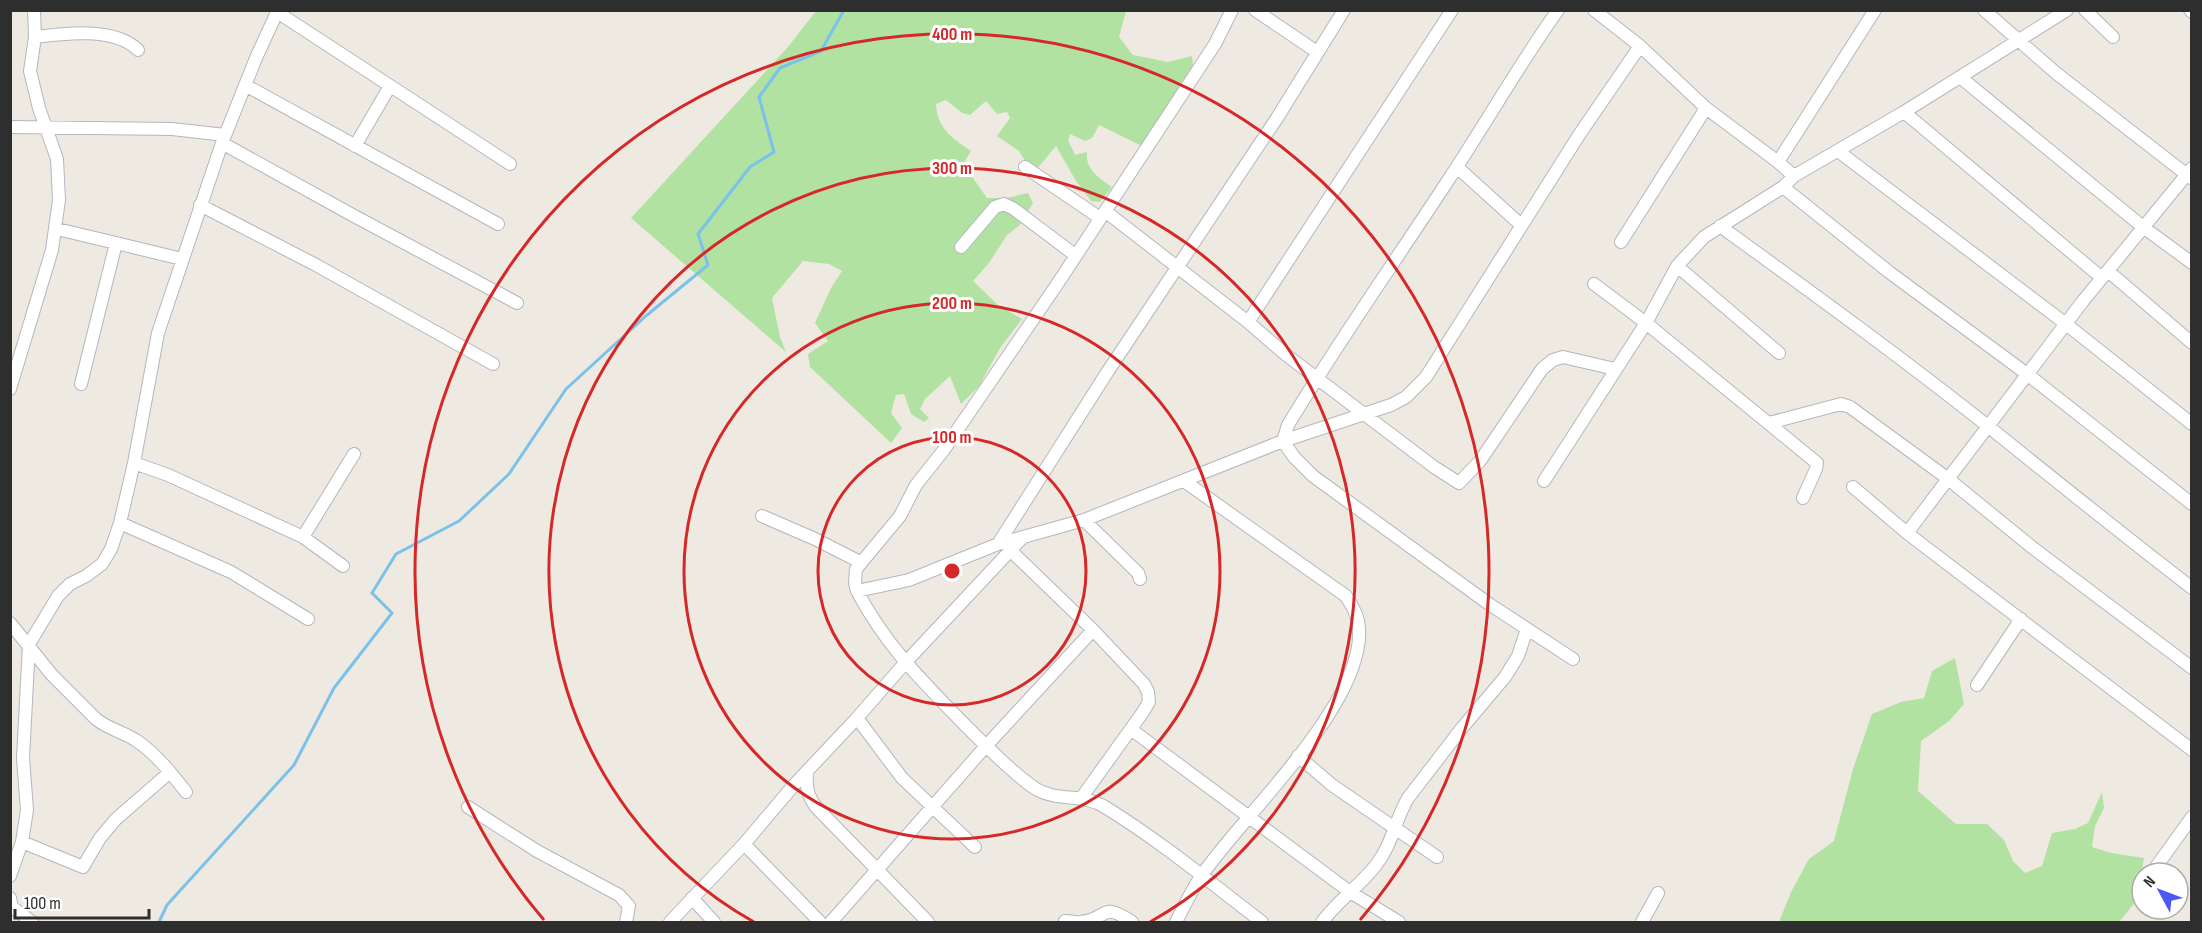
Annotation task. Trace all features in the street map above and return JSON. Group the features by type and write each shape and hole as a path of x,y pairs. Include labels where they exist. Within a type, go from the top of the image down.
{"street":[{"path":"10,389 49,261 57,229 59,200 57,159 32,88 30,71 35,37 34,10"},
{"path":"1232,10 1215,44 984,392 943,451 924,473 900,516 860,562 855,575 857,591 880,630 905,663 986,746 1035,788 1057,797 1082,797 1103,806 1202,875 1262,922"},
{"path":"1255,10 1317,52"},
{"path":"998,544 1075,421 1277,118 1344,10"},
{"path":"1248,322 1452,10"},
{"path":"1283,441 1288,425 1317,379 1457,167 1525,57 1558,10"},
{"path":"1594,10 1640,46 1706,108 1794,176"},
{"path":"1778,162 1875,10"},
{"path":"1907,532 2066,324 2190,174 2056,73 1984,10"},
{"path":"1544,481 1646,323 1677,266 1704,237 1783,187 1794,176 1904,112 2067,10"},
{"path":"2085,10 2113,37"},
{"path":"10,876 22,842 27,810 23,758 29,645 58,596 70,584 102,564 111,549 120,523 134,463 154,348 223,139 278,11 510,164"},
{"path":"35,37 65,34 111,36 131,43 138,50"},
{"path":"857,591 928,573 998,544 1084,520 1283,441 1391,405 1406,397 1426,377 1579,135 1640,46"},
{"path":"1960,77 2144,227 2192,263"},
{"path":"245,85 498,225"},
{"path":"355,146 390,86"},
{"path":"1621,242 1706,108"},
{"path":"1904,112 2192,343"},
{"path":"10,128 172,129 223,139 356,217 517,303"},
{"path":"1838,151 2066,324 2192,424"},
{"path":"1025,167 1102,214 1178,266 1317,379 1434,467 1459,483 1480,461 1542,369 1553,360 1563,357 1615,369"},
{"path":"1457,167 1521,225"},
{"path":"1783,187 1889,272 2027,375 2192,504"},
{"path":"961,247 995,207 1004,204 1075,255"},
{"path":"200,205 316,265 493,364"},
{"path":"1720,226 1849,319 2192,588"},
{"path":"57,229 182,259"},
{"path":"81,384 116,243"},
{"path":"1677,266 1779,353"},
{"path":"1594,284 1646,323 1816,463 1816,469 1803,498"},
{"path":"1769,423 1841,404 1850,407 1947,478 2033,548 2192,668"},
{"path":"1283,441 1294,457 1313,476 1489,604 1573,659"},
{"path":"303,537 354,454"},
{"path":"134,463 208,493 303,537 343,566"},
{"path":"1176,922 1202,875 1298,756 1339,701 1354,664 1359,623 1355,610 1346,596 1184,482"},
{"path":"1854,487 1907,532 2192,750"},
{"path":"762,516 860,562"},
{"path":"1084,520 1138,573 1140,579"},
{"path":"120,523 231,572 308,619"},
{"path":"670,922 744,844 905,663 1023,537"},
{"path":"1010,550 1093,630 1136,675 1148,692 1149,702 1132,730 1082,797"},
{"path":"1977,685 2021,619"},
{"path":"10,622 52,675 96,719 103,725 136,740 170,772 186,792"},
{"path":"1322,922 1334,906 1377,864 1389,846 1400,811 1462,728 1505,677 1518,656 1527,628"},
{"path":"831,922 986,746 1093,630"},
{"path":"858,718 902,778 975,847"},
{"path":"1132,730 1350,892 1399,922"},
{"path":"1298,756 1332,786 1437,857"},
{"path":"22,842 83,867 100,838 116,819 170,772"},
{"path":"807,772 806,788 810,798 837,831 928,922"},
{"path":"468,807 537,851 625,900 629,906 626,922"},
{"path":"1381,818 1400,811"},
{"path":"2160,861 2192,817"},
{"path":"744,844 820,922"},
{"path":"1642,922 1658,893"},
{"path":"10,898 12,907 32,922"},
{"path":"692,898 714,922"},
{"path":"1073,922 1091,920 1109,911 1116,912 1132,922"}],"green space":[{"path":"816,11 1126,11 1119,37 1133,55 1168,62 1192,56 1193,65 1142,146 1099,125 1092,138 1085,141 1070,134 1068,140 1075,155 1087,152 1091,168 1112,187 1100,202 1091,201 1076,181 1056,146 1037,169 1026,162 1019,151 997,136 1010,118 1007,112 997,114 986,101 970,115 962,113 946,100 936,104 939,120 947,132 971,151 963,164 987,198 1007,198 1028,193 1033,203 1020,225 1007,235 989,263 973,281 998,305 1022,319 1000,348 979,386 961,404 950,376 925,399 920,409 929,418 924,422 911,414 904,394 896,395 891,413 902,428 891,443 810,367 808,354 828,341 815,323 831,288 842,271 829,264 803,261 772,298 780,337 786,352 631,218 788,47"},
{"path":"1955,658 1964,704 1949,721 1921,741 1918,791 1956,824 1987,824 2004,840 2013,861 2025,873 2042,866 2052,833 2075,829 2088,823 2102,792 2104,808 2095,826 2092,847 2111,853 2144,858 2143,861 2130,861 2130,908 2119,922 1779,922 1791,892 1809,859 1834,841 1853,769 1872,714 1901,702 1924,698 1932,671"}],"waterway":[{"path":"159,922 167,905 294,765 334,688 392,613 372,593 396,554 459,521 509,474 566,389 647,315 708,265 698,234 750,167 774,152 759,97 780,68 821,51 844,10"}]}
